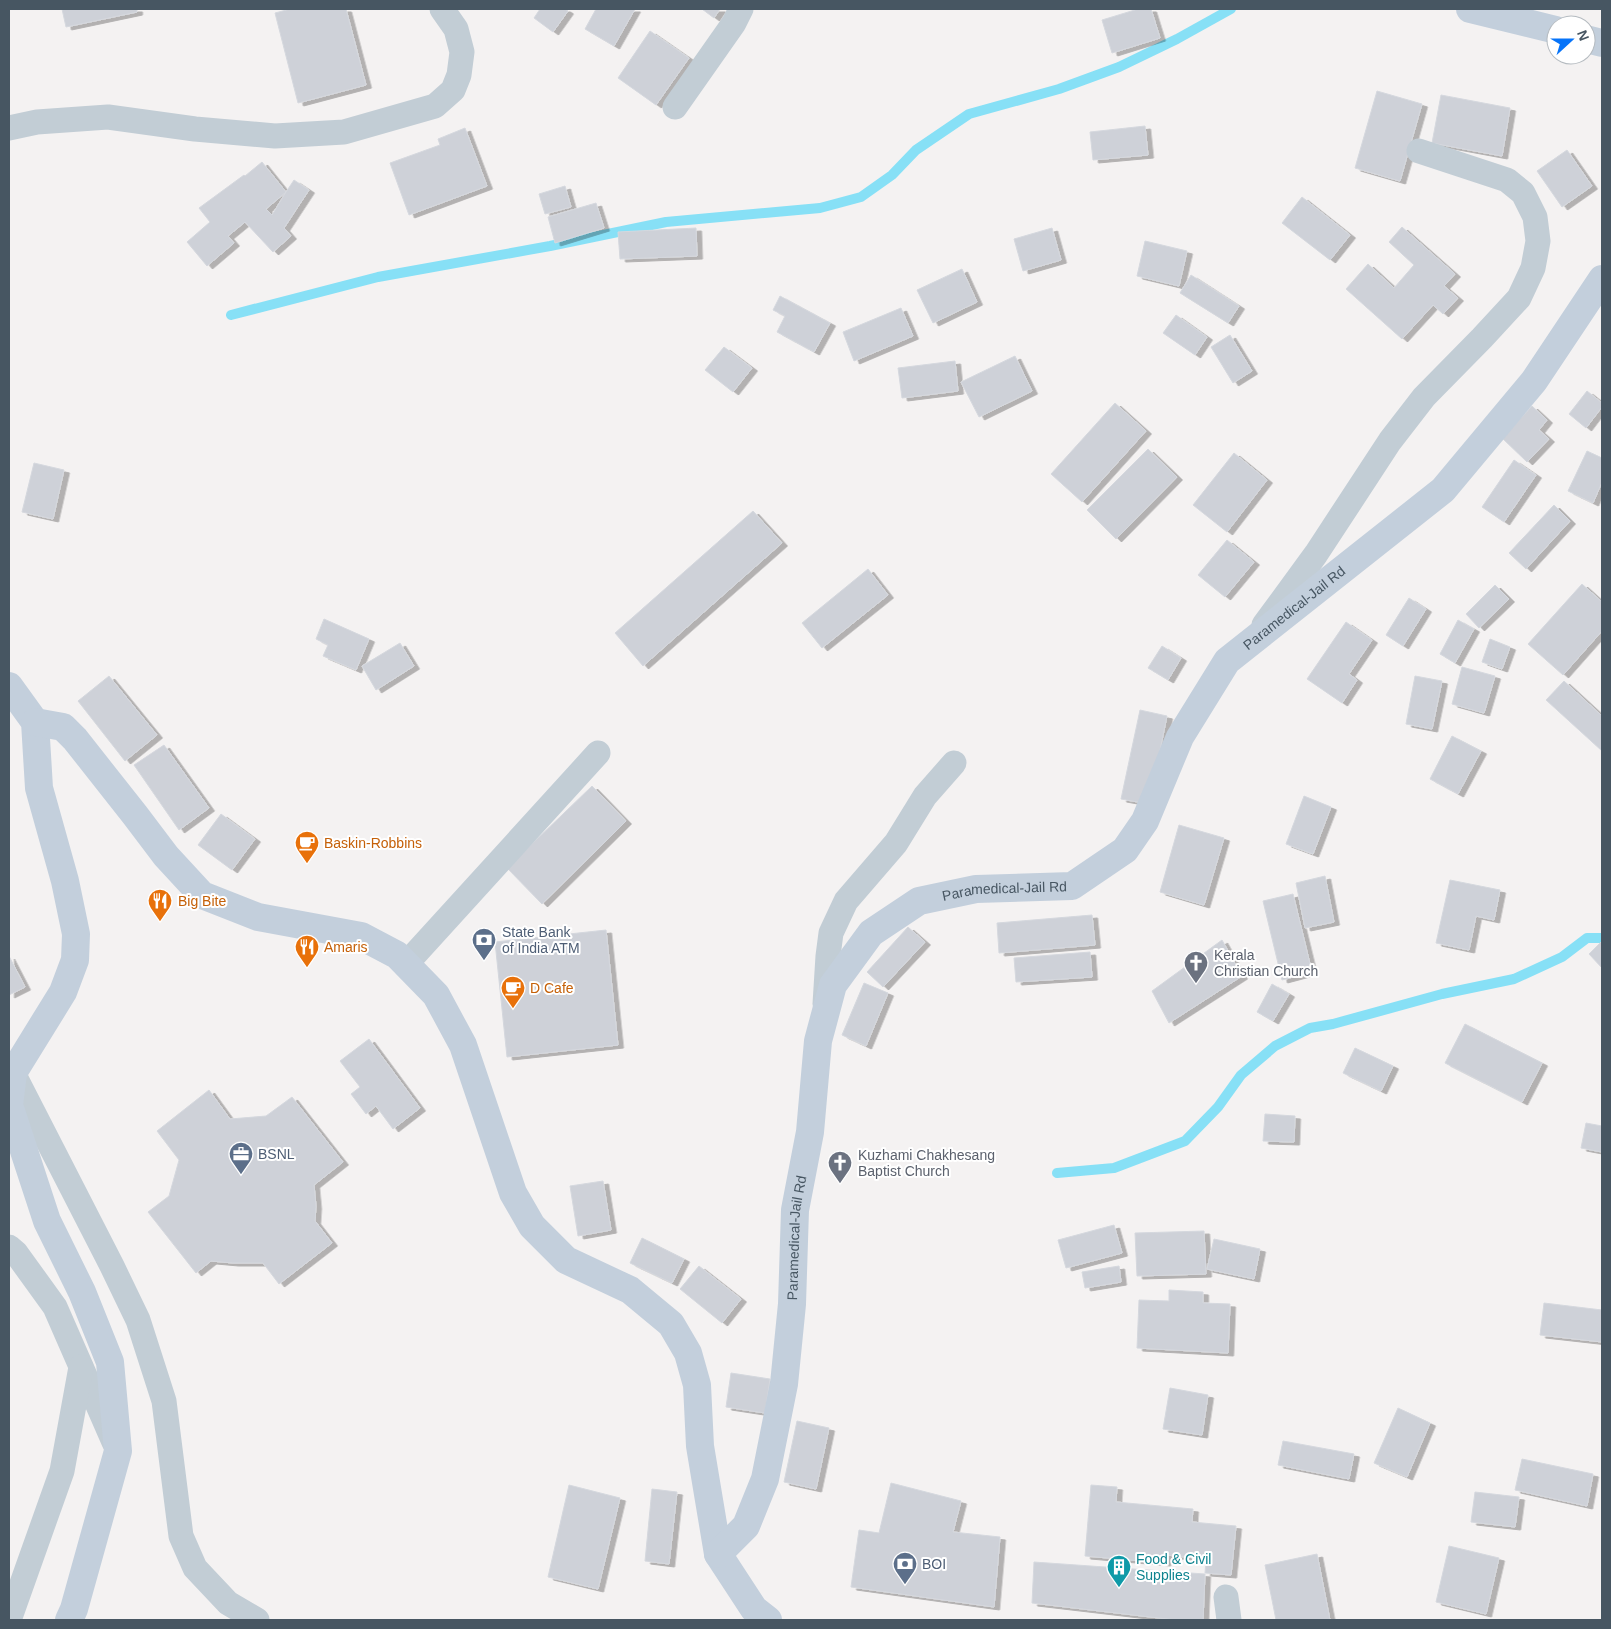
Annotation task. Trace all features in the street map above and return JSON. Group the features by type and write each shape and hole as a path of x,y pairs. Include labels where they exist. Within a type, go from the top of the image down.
{"main road":[{"path":"1470,9 1546,28"},
{"name":"Paramedical-Jail Rd","path":"718,1554 746,1526 765,1479 784,1384 792,1304 795,1210 810,1132 818,1041 833,985 871,933 919,901 976,889 1072,886 1125,850 1145,821 1180,738 1227,660 1443,490 1534,381 1602,279"},
{"path":"9,686 35,722 39,788 65,881 76,934 75,960 63,992 13,1073 9,1105 47,1221 82,1292 110,1362 118,1451 74,1609 69,1620"},
{"path":"35,722 63,728 75,739 166,856 202,895 258,917 361,936 396,955 436,995 463,1045 513,1193 532,1226 566,1260 630,1290 671,1324 688,1353 696,1385 700,1446 718,1554 754,1609 768,1620"}],"street":[{"path":"9,128 37,122 108,118 195,129 275,136 344,132 435,106 453,90 459,76 462,52 456,29 442,9"},
{"path":"675,107 734,23 741,9"},
{"path":"1254,639 1316,554 1390,441 1424,397 1519,298 1533,268 1538,241 1535,216 1524,193 1507,180 1419,151"},
{"path":"406,964 598,754"},
{"path":"824,1016 831,933 846,901 896,843 920,803 939,778 954,763"},
{"path":"13,1073 138,1320 164,1401 181,1536 196,1568 228,1620"},
{"path":"9,1247 16,1253 55,1307 118,1451"},
{"path":"9,1620 62,1471 81,1367"},
{"path":"196,1568 228,1602 257,1620"}],"building":[{"path":"62,9 137,9 137,12 66,27"},
{"path":"290,9 346,9 366,85 298,103 275,13"},
{"path":"540,9 565,9 568,11 553,32 534,18"},
{"path":"596,9 635,9 614,46 585,29"},
{"path":"702,9 720,9 714,18"},
{"path":"1138,9 1151,9 1160,38 1112,53 1102,20"},
{"path":"650,31 689,58 656,105 618,78"},
{"path":"1377,91 1422,104 1400,181 1355,168"},
{"path":"1441,95 1510,108 1502,156 1432,143"},
{"path":"1145,126 1148,155 1093,160 1090,132"},
{"path":"465,128 487,186 409,215 390,163 440,145 438,139"},
{"path":"1567,150 1592,186 1562,207 1537,171"},
{"path":"262,162 286,192 294,180 309,190 284,228 291,236 273,252 245,222 228,236 234,243 207,266 187,242 210,222 199,208","holes":["286,192 272,215 266,209"]},
{"path":"565,186 571,207 545,214 539,194"},
{"path":"1302,197 1350,235 1330,260 1282,223"},
{"path":"596,203 604,228 555,243 548,217"},
{"path":"1402,227 1455,274 1444,286 1458,298 1443,314 1433,305 1402,339 1346,289 1368,264 1394,288 1414,265 1389,242"},
{"path":"696,228 697,256 620,259 618,232"},
{"path":"1052,228 1061,260 1023,271 1014,239"},
{"path":"1145,241 1187,251 1179,286 1137,276"},
{"path":"962,269 977,302 933,323 917,290"},
{"path":"1191,275 1239,306 1228,323 1180,293"},
{"path":"780,296 830,323 814,352 777,332 785,316 773,310"},
{"path":"901,308 913,336 854,361 843,332"},
{"path":"1176,315 1207,337 1195,355 1163,333"},
{"path":"1230,335 1252,371 1233,383 1211,347"},
{"path":"724,347 752,368 733,392 705,370"},
{"path":"1015,356 1032,391 979,417 961,382"},
{"path":"955,361 958,391 902,398 898,368"},
{"path":"1587,391 1602,403 1602,407 1586,428 1569,414"},
{"path":"1115,403 1146,431 1082,502 1051,474"},
{"path":"1532,406 1547,420 1539,430 1549,439 1527,462 1502,438"},
{"path":"1148,449 1177,477 1116,539 1087,510"},
{"path":"1587,451 1602,458 1602,482 1593,503 1568,491"},
{"path":"1234,453 1267,480 1227,532 1193,505"},
{"path":"1514,460 1536,475 1504,522 1482,507"},
{"path":"34,463 64,470 53,519 22,512"},
{"path":"1554,505 1570,521 1526,569 1509,553"},
{"path":"753,511 782,543 643,666 615,633"},
{"path":"1227,540 1254,562 1225,597 1198,575"},
{"path":"868,569 888,595 822,648 802,623"},
{"path":"1582,584 1602,602 1602,631 1563,675 1528,644"},
{"path":"1495,585 1509,599 1479,628 1466,614"},
{"path":"1409,598 1426,609 1403,646 1386,635"},
{"path":"324,619 369,639 356,670 323,656 328,645 316,639"},
{"path":"1458,620 1474,629 1455,663 1440,654"},
{"path":"1346,622 1372,640 1349,674 1357,680 1342,703 1307,679"},
{"path":"1490,639 1510,647 1502,669 1482,662"},
{"path":"400,643 414,666 376,690 362,666"},
{"path":"1162,646 1181,658 1168,680 1148,668"},
{"path":"1462,667 1495,676 1484,713 1452,704"},
{"path":"109,676 157,735 125,761 78,701"},
{"path":"1415,676 1442,681 1432,729 1406,724"},
{"path":"1564,681 1602,716 1602,751 1546,700"},
{"path":"1140,710 1167,716 1149,804 1121,799"},
{"path":"1452,736 1481,751 1458,794 1430,779"},
{"path":"164,745 209,808 179,830 134,765"},
{"path":"592,786 626,821 542,904 507,868"},
{"path":"1304,796 1331,807 1313,854 1286,844"},
{"path":"221,814 255,839 232,870 198,845"},
{"path":"1179,825 1224,838 1204,905 1160,892"},
{"path":"1325,876 1334,922 1305,928 1296,883"},
{"path":"1450,880 1500,890 1494,920 1476,916 1469,950 1436,943"},
{"path":"1293,894 1312,972 1282,980 1263,901"},
{"path":"1092,915 1095,945 999,953 997,923"},
{"path":"908,927 925,942 883,987 867,972"},
{"path":"606,930 618,1045 507,1057 495,942"},
{"name":"Kerala Christian Church","path":"1222,940 1242,976 1169,1023 1152,991"},
{"path":"1602,941 1602,968 1589,954"},
{"path":"1090,952 1092,977 1016,982 1014,958"},
{"path":"9,956 25,987 9,995"},
{"path":"864,983 888,993 866,1046 842,1035"},
{"path":"1272,984 1289,994 1273,1021 1257,1012"},
{"path":"1465,1024 1542,1063 1522,1102 1445,1063"},
{"path":"369,1039 420,1108 393,1129 376,1106 366,1114 351,1094 360,1087 340,1061"},
{"path":"1355,1048 1393,1066 1381,1091 1343,1073"},
{"path":"209,1090 230,1119 266,1116 292,1097 343,1162 314,1185 315,1221 332,1243 279,1284 263,1263 211,1261 196,1273 148,1212 169,1196 179,1160 157,1131"},
{"path":"1265,1114 1295,1116 1294,1142 1263,1141"},
{"path":"1586,1123 1602,1126 1602,1152 1581,1148"},
{"path":"603,1181 611,1230 578,1236 570,1186"},
{"path":"1114,1225 1122,1253 1066,1268 1058,1240"},
{"path":"1204,1231 1206,1274 1137,1276 1135,1233"},
{"path":"642,1238 684,1259 672,1283 630,1263"},
{"path":"1214,1239 1260,1249 1254,1279 1207,1269"},
{"path":"699,1266 741,1299 722,1323 680,1289"},
{"path":"1119,1266 1121,1282 1085,1288 1082,1272"},
{"path":"1169,1290 1203,1292 1203,1303 1230,1304 1228,1353 1137,1348 1139,1300 1169,1301"},
{"path":"1544,1303 1602,1310 1602,1342 1540,1335"},
{"path":"731,1373 770,1379 765,1413 726,1407"},
{"path":"1170,1388 1208,1395 1202,1435 1163,1429"},
{"path":"1398,1408 1430,1423 1407,1477 1374,1463"},
{"path":"797,1421 829,1428 816,1489 784,1482"},
{"path":"1283,1441 1354,1454 1349,1479 1278,1465"},
{"path":"1522,1459 1593,1474 1587,1506 1515,1490"},
{"path":"891,1483 961,1501 953,1532 1000,1537 994,1607 851,1587 859,1530 879,1533"},
{"path":"569,1485 620,1498 598,1589 548,1577"},
{"path":"1091,1485 1117,1487 1116,1502 1193,1509 1192,1522 1236,1526 1231,1575 1205,1573 1206,1559 1166,1555 1165,1563 1085,1556"},
{"path":"652,1489 677,1492 669,1564 645,1561"},
{"path":"1475,1492 1519,1497 1515,1527 1471,1522"},
{"path":"1449,1546 1499,1558 1486,1614 1436,1602"},
{"path":"1317,1554 1330,1620 1276,1620 1265,1565"},
{"name":"Food & Civil Supplies","path":"1034,1562 1205,1574 1203,1620 1176,1620 1032,1603"}],"waterway":[{"path":"231,315 378,277 550,246 666,222 820,208 861,197 892,175 916,150 969,114 1059,89 1119,67 1177,39 1231,9"},
{"path":"1057,1173 1114,1168 1185,1141 1218,1107 1241,1075 1275,1046 1310,1028 1333,1024 1442,994 1514,979 1562,957 1587,938 1602,938"}],"place":[{"name":"Baskin-Robbins","path":"307,864"},
{"name":"Big Bite","path":"160,922"},
{"name":"State Bank of India ATM","path":"484,961"},
{"name":"Amaris","path":"307,968"},
{"name":"Kerala Christian Church","path":"1196,984"},
{"name":"D Cafe","path":"513,1009"},
{"name":"BSNL","path":"241,1175"},
{"name":"Kuzhami Chakhesang Baptist Church","path":"840,1184"},
{"name":"BOI","path":"905,1585"},
{"name":"Food & Civil Supplies","path":"1119,1588"}]}
